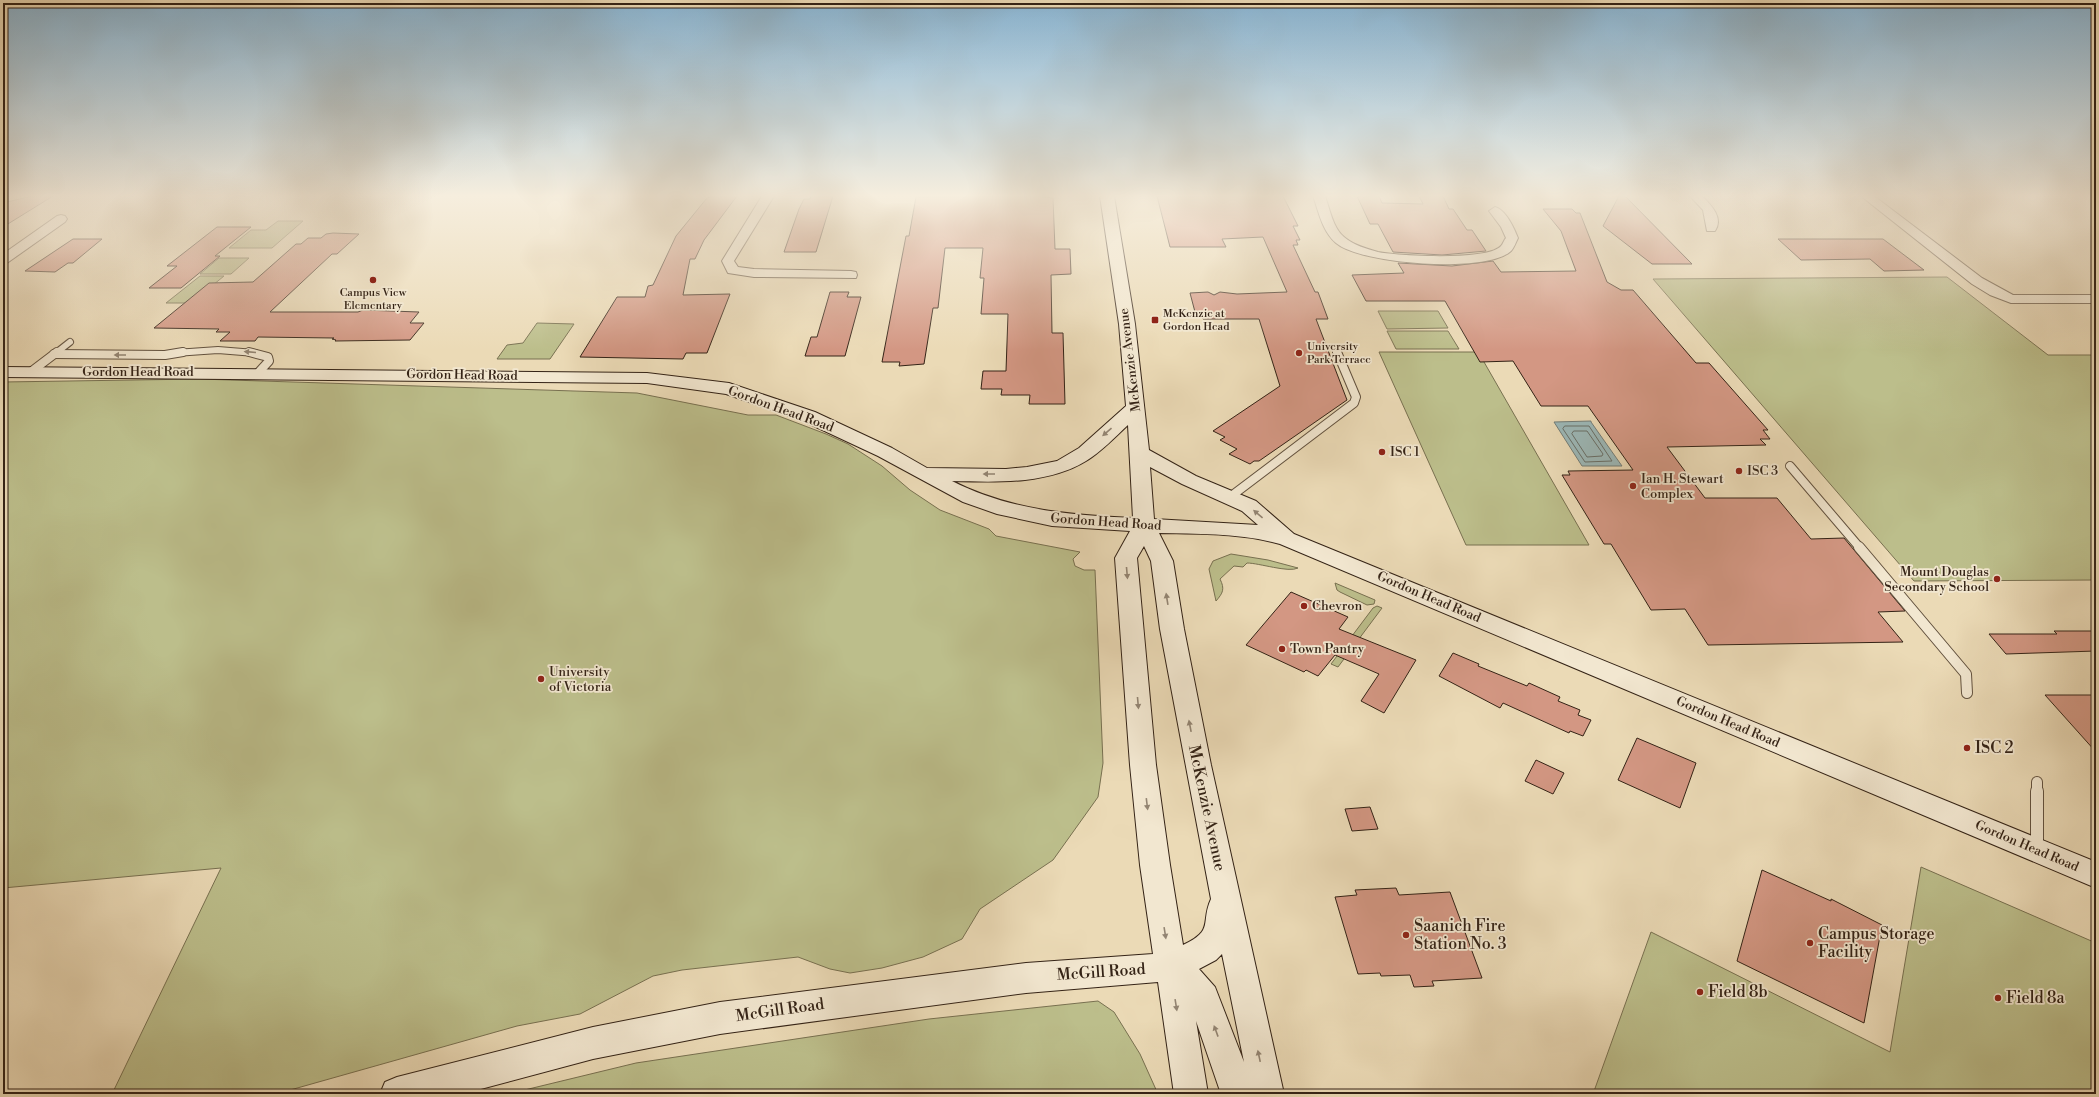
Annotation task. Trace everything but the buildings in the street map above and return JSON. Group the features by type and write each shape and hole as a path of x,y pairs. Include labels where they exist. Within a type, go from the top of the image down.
{"main road":[{"name":"McKenzie Avenue","path":"1115,247 1127,324 1136,407 1144,525 1162,561 1186,705 1267,1094"},
{"name":"Gordon Head Road","path":"3,372 258,372 647,378 729,389 821,422 886,452 923,474 970,498 1023,514 1094,523 1234,529 1263,532 1288,539 2096,875"},
{"path":"923,474 1012,474 1030,473 1051,468 1078,457 1136,407"},
{"path":"1139,453 1189,480 1249,506 1288,539"},
{"path":"1144,525 1126,558 1142,765 1170,967 1191,1094"},
{"path":"1170,967 1205,950 1215,940 1222,923 1223,888"},
{"path":"1170,967 1189,980 1204,998 1238,1094"},
{"name":"McGill Road","path":"397,1094 593,1043 720,1018 1026,978 1170,967"}],"street":[{"path":"3,260 21,247"},
{"path":"736,247 728,261 733,270 754,273 851,275"},
{"path":"1353,247 1377,255 1403,259 1467,258 1490,255 1506,247"},
{"path":"1933,247 1977,281 1995,292 2012,299 2096,299"}],"lane":[{"path":"32,371 70,342"},
{"path":"1230,497 1354,403 1356,397 1336,350"},
{"path":"54,354 165,355 180,351 253,352 268,357 269,361 258,372"},
{"path":"1790,466 1966,674 1967,693"},
{"path":"2037,782 2037,850"}],"green space":[{"path":"230,247 273,247 272,248 229,248"},
{"path":"219,258 249,258 231,274 200,274"},
{"path":"200,276 224,276 191,303 166,303"},
{"name":"Mount Douglas Secondary School","path":"1947,277 2048,355 2096,355 2096,580 1914,581 1653,279"},
{"path":"1378,311 1438,311 1448,328 1387,329"},
{"path":"537,323 574,324 550,359 497,359 507,345 523,343"},
{"path":"1387,331 1448,331 1459,349 1396,349"},
{"path":"1379,352 1475,352 1484,362 1589,545 1466,545"},
{"name":"University of Victoria","path":"199,379 637,393 748,415 776,415 848,444 882,466 910,490 940,510 989,529 996,536 1080,552 1073,559 1075,566 1084,570 1095,570 1103,763 1098,797 1053,860 980,909 962,939 923,957 882,968 850,973 830,969 798,957 682,970 653,976 580,1014 517,1026 276,1094 112,1094 221,868 3,888 3,382"},
{"path":"1231,554 1268,560 1298,568 1281,569 1252,563 1247,563 1243,567 1234,566 1220,579 1222,591 1216,601 1209,569 1213,561"},
{"path":"1335,583 1375,600 1374,604 1367,605 1340,592 1337,590"},
{"path":"1377,606 1382,608 1338,667 1331,664 1373,608"},
{"path":"1921,867 2096,943 2096,1094 1593,1094 1651,932 1890,1052"},
{"path":"1098,1001 1114,1012 1140,1054 1158,1094 508,1094 636,1063 929,1019"}],"water":[{"path":"1591,421 1622,466 1582,466 1554,422"}],"place":[{"name":"Campus View Elementary","path":"373,280"},
{"name":"McKenzie at Gordon Head","path":"1155,320"},
{"name":"University Park Terrace","path":"1299,353"},
{"name":"ISC 1","path":"1382,452"},
{"name":"ISC 3","path":"1739,471"},
{"name":"Ian H. Stewart Complex","path":"1633,486"},
{"name":"Mount Douglas Secondary School","path":"1997,579"},
{"name":"Chevron","path":"1304,606"},
{"name":"Town Pantry","path":"1282,649"},
{"name":"University of Victoria","path":"541,679"},
{"name":"ISC 2","path":"1967,748"},
{"name":"Saanich Fire Station No. 3","path":"1406,935"},
{"name":"Campus Storage Facility","path":"1810,943"},
{"name":"Field 8b","path":"1700,992"},
{"name":"Field 8a","path":"1998,998"}]}
